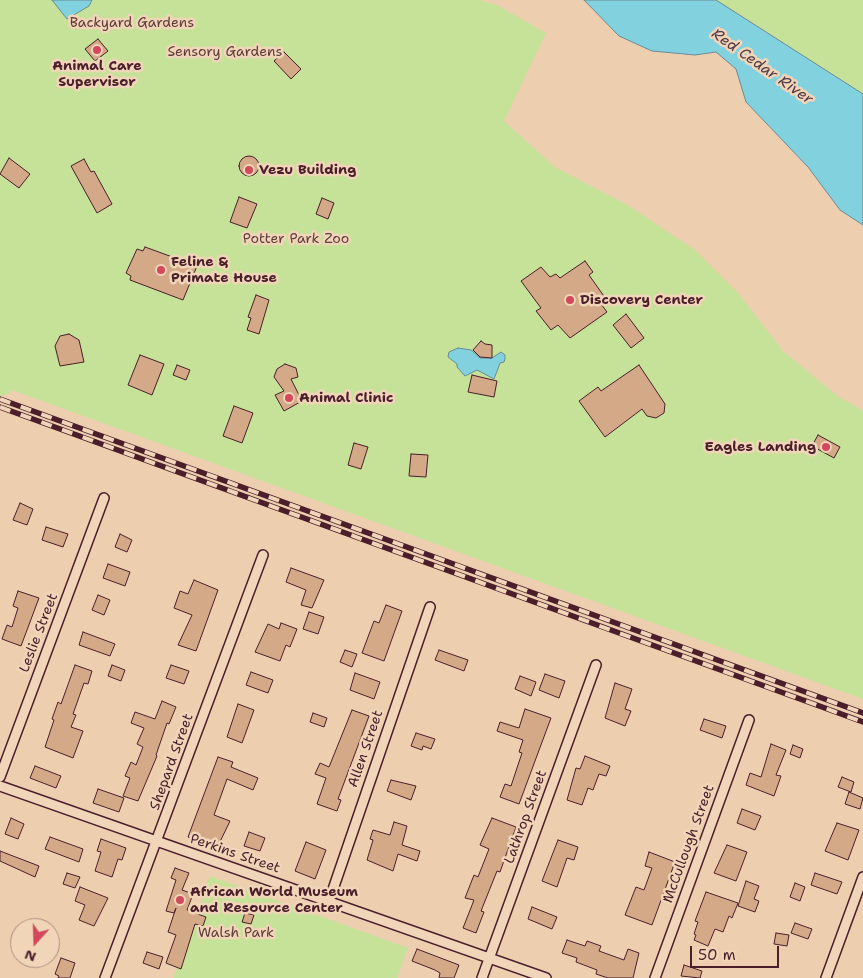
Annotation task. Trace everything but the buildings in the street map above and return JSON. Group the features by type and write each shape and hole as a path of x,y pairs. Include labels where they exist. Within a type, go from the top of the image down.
{"street":[{"name":"Leslie Street","path":"0,778 104,498"},
{"name":"Shepard Street","path":"105,978 263,555"},
{"name":"Allen Street","path":"328,901 430,607"},
{"name":"Lathrop Street","path":"482,978 596,665"},
{"name":"McCullough Street","path":"655,978 749,720"},
{"name":"Perkins Street","path":"0,786 546,978"},
{"path":"826,978 863,877"}],"green space":[{"name":"Potter Park Zoo","path":"0,0 480,0 497,5 546,33 504,121 555,167 626,204 695,250 740,295 783,351 839,397 863,410 863,699 12,390 9,394 0,396"},
{"path":"716,0 863,0 863,212 822,68"},
{"name":"Walsh Park","path":"210,876 408,948 397,978 173,978"}],"water":[{"path":"52,0 92,0 89,6 67,19"},
{"name":"Red Cedar River","path":"584,0 716,0 863,94 863,225 840,210 808,167 746,102 736,69 716,52 695,55 652,51 619,36"},
{"path":"458,348 471,350 480,358 492,358 501,352 505,355 505,359 504,362 500,363 494,379 477,370 465,376 457,367 457,364 448,357 449,352"}],"railway":[{"path":"0,399 863,713"},
{"path":"0,407 863,722"}],"place":[{"name":"Animal Care Supervisor","path":"97,50"},
{"name":"Vezu Building","path":"249,170"},
{"name":"Feline & Primate House","path":"161,270"},
{"name":"Discovery Center","path":"570,300"},
{"name":"Animal Clinic","path":"289,398"},
{"name":"Eagles Landing","path":"826,447"},
{"name":"African World Museum and Resource Center","path":"180,900"}],"park label":[{"name":"Backyard Gardens","path":"132,23"},
{"name":"Sensory Gardens","path":"225,52"}]}
